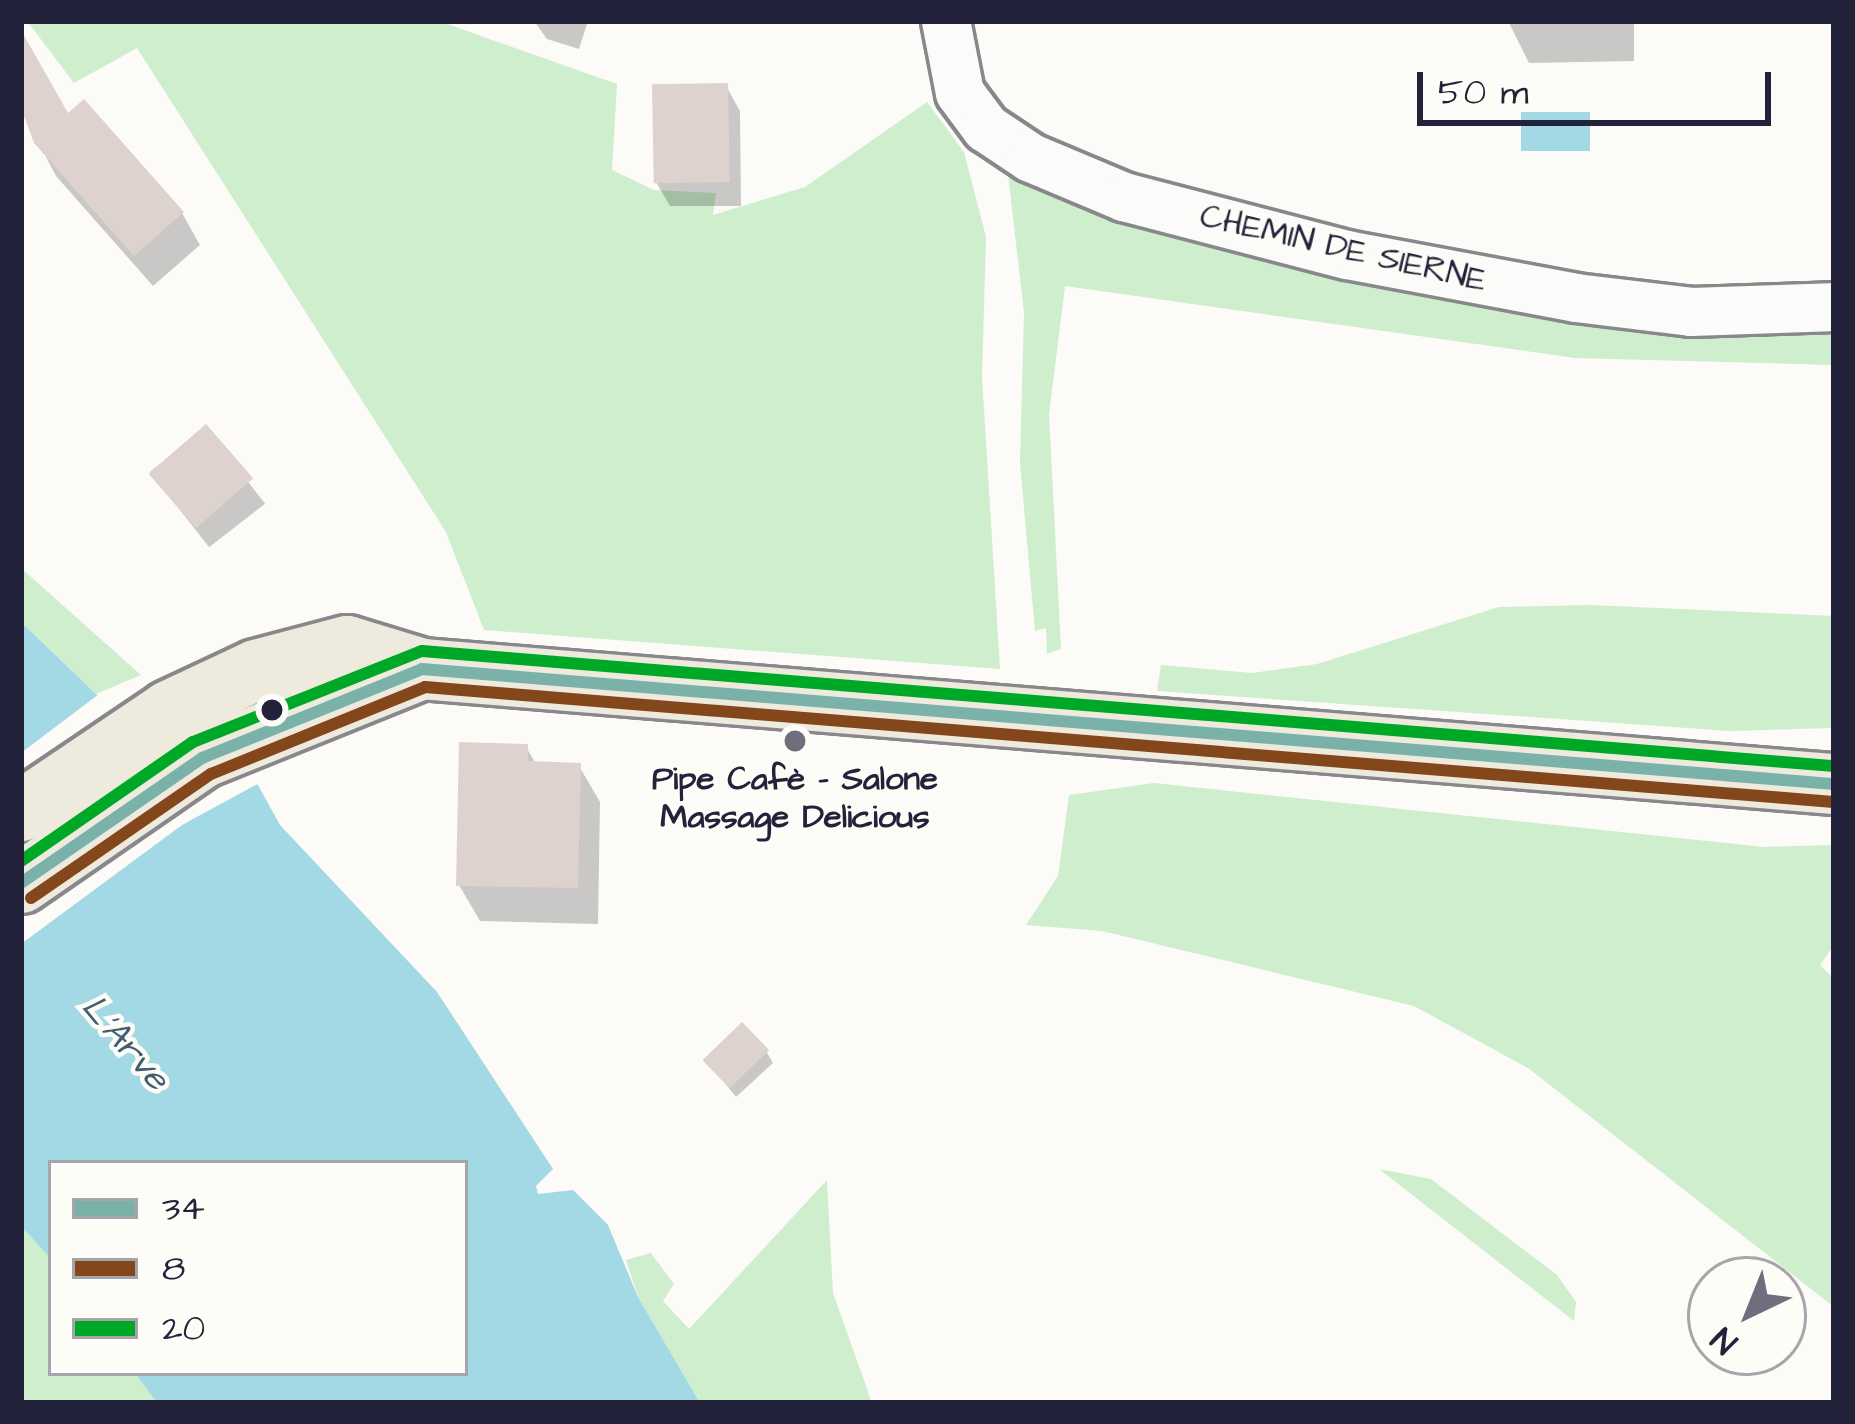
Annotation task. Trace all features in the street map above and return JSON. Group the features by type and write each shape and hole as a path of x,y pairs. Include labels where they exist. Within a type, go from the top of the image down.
{"main road":[{"path":"21,811 121,740 214,688 334,649 404,667 1834,784"},
{"path":"21,883 202,758 404,667"}],"street":[{"name":"CHEMIN DE SIERNE","path":"946,21 960,93 986,128 1060,172 1124,196 1347,254 1576,298 1691,312 1834,308"}],"green space":[{"path":"27,21 439,21 617,84 612,170 654,190 716,193 713,215 805,187 927,102 964,152 986,237 982,377 1000,669 484,630 446,532 137,48 74,83"},
{"path":"1007,166 1683,331 1834,331 1834,365 1575,358 1065,286 1049,414 1061,649 1047,654 1046,628 1035,631 1020,463 1024,312"},
{"path":"21,568 141,675 96,694 21,622"},
{"path":"1590,605 1834,616 1834,728 1730,731 1157,691 1161,665 1252,673 1317,664 1499,607"},
{"path":"1154,783 1764,847 1834,845 1834,945 1820,965 1834,979 1834,1307 1807,1286 1807,1256 1769,1256 1528,1068 1414,1006 1102,931 1026,925 1058,876 1069,795"},
{"path":"1379,1169 1431,1179 1557,1275 1576,1302 1574,1321"},
{"path":"827,1180 833,1293 872,1403 700,1403 638,1297 626,1260 651,1253 674,1284 663,1301 689,1329"},
{"path":"21,1226 48,1256 48,1376 137,1376 157,1403 21,1403"}],"water":[{"path":"1521,112 1590,112 1590,151 1521,151"},
{"name":"L'Arve","path":"21,622 96,694 258,785 280,825 437,992 553,1169 536,1186 538,1194 573,1190 608,1225 638,1297 700,1403 157,1403 137,1376 468,1376 468,1160 48,1160 48,1256 21,1226"}],"pier":[{"path":"103,691 263,781 182,825 21,944 21,753"}],"building":[{"path":"21,30 68,113 84,99 184,212 134,256 34,143 21,108"},
{"path":"728,83 730,182 654,183 652,84"},
{"path":"206,424 253,478 196,528 149,474"},
{"path":"459,742 528,744 528,761 581,763 578,888 456,886"},
{"path":"742,1022 769,1050 730,1088 702,1060"}],"transit line":[{"name":"20","path":"21,861 193,742 422,651 1834,766"},
{"name":"34","path":"21,883 202,758 422,669 1834,784"},
{"name":"8","path":"31,898 211,774 425,687 1833,802"}],"place":[{"name":"Pipe Cafè - Salone Massage Delicious","path":"795,741"}]}
